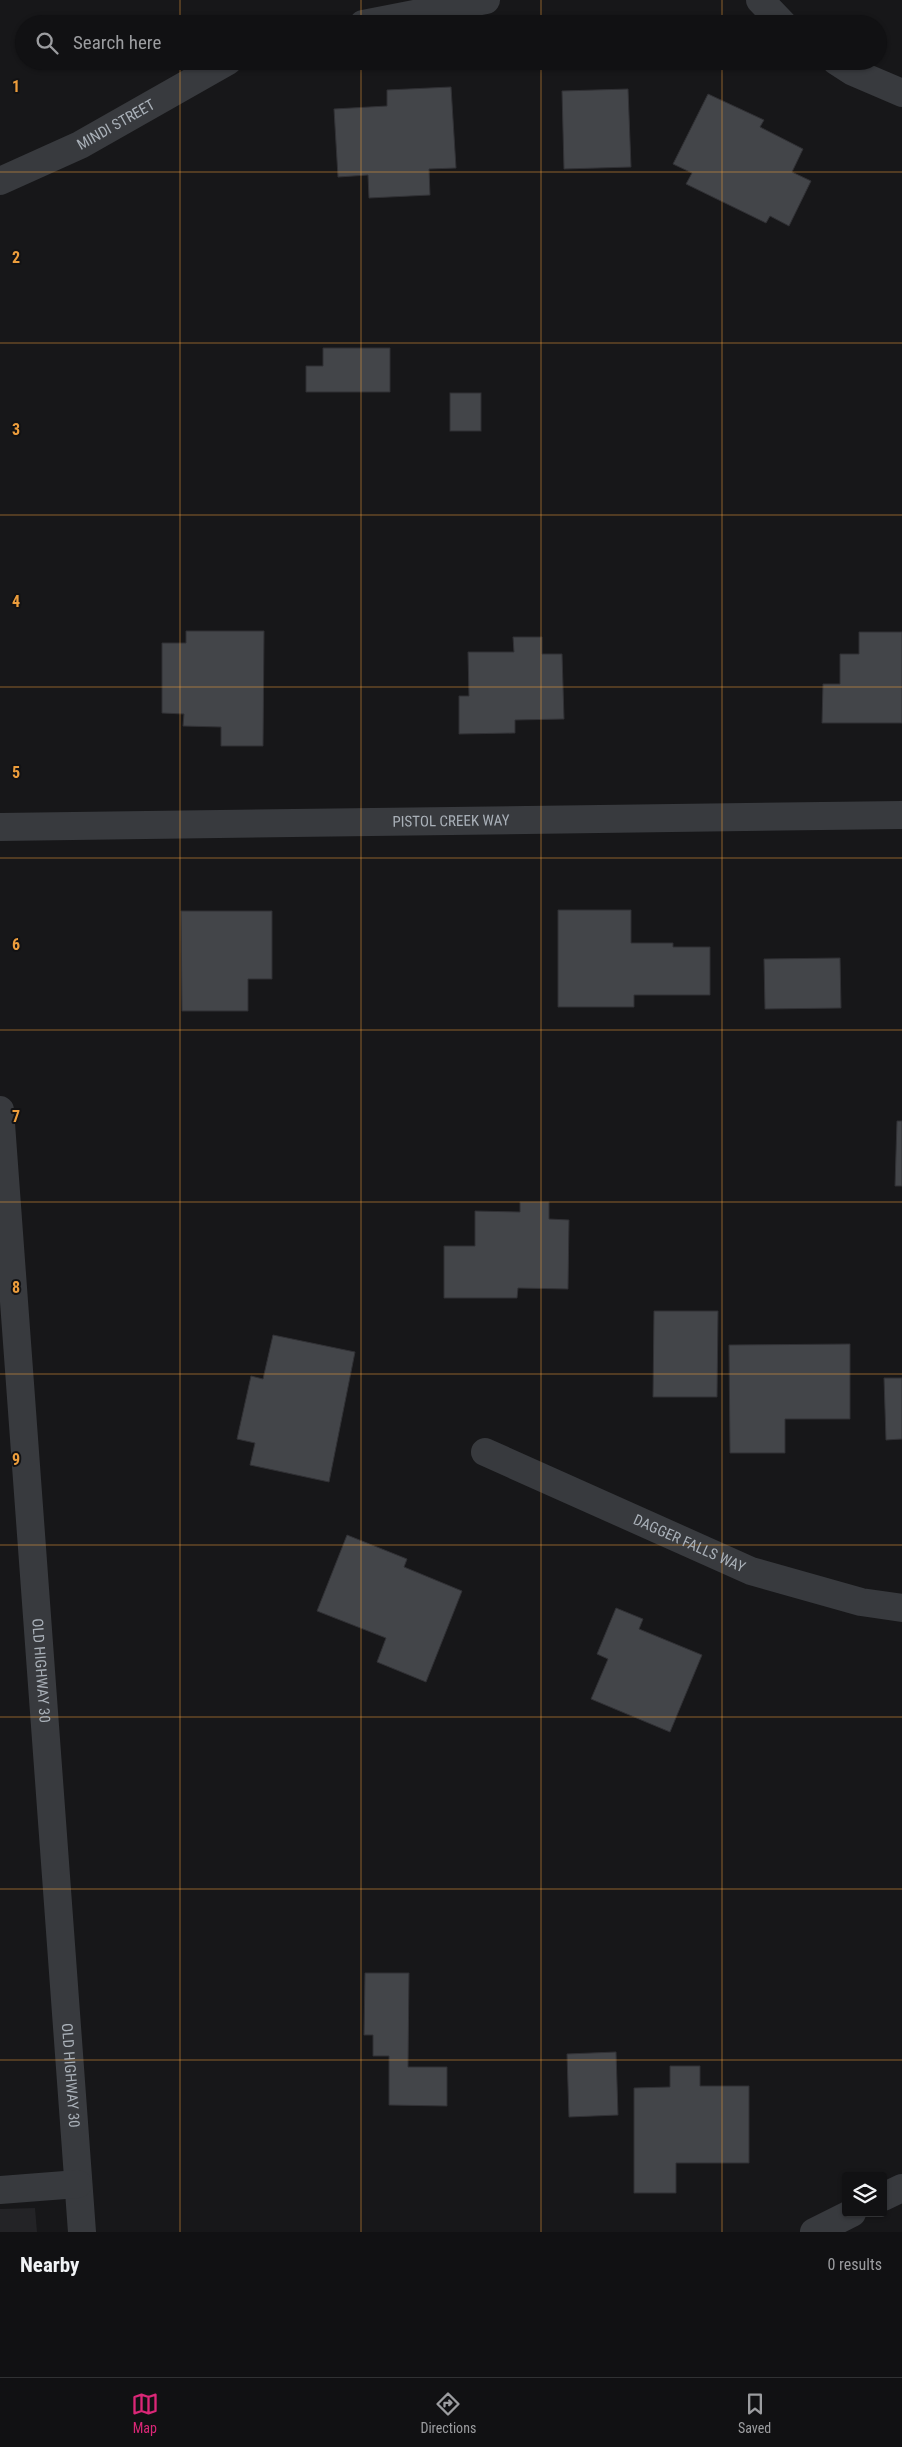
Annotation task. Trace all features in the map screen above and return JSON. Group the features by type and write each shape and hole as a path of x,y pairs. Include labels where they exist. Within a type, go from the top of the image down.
{"street":[{"path":"409,15 486,0"},
{"path":"760,0 775,15"},
{"name":"MINDI STREET","path":"0,182 80,145 212,70"},
{"path":"850,70 902,93"},
{"name":"PISTOL CREEK WAY","path":"0,827 902,815"},
{"name":"OLD HIGHWAY 30","path":"0,1110 82,2232"},
{"name":"DAGGER FALLS WAY","path":"485,1452 751,1571 861,1602 902,1608"},
{"path":"0,2190 78,2184"},
{"path":"887,2196 902,2188"},
{"path":"814,2232 844,2217"}],"shaded area":[{"path":"35,2208 37,2232 0,2232 0,2209"}],"building":[{"path":"451,87 456,168 429,169 430,195 369,198 368,175 338,177 334,109 387,106 387,90"},
{"path":"628,89 631,167 564,169 562,91"},
{"path":"708,94 764,120 760,127 803,149 792,172 811,181 789,226 770,216 766,223 686,184 692,173 673,164"},
{"path":"323,348 390,348 390,392 306,392 306,366 323,366"},
{"path":"450,393 481,393 481,431 450,431"},
{"path":"186,631 264,631 263,746 221,746 221,727 183,726 184,714 162,713 162,643 186,643"},
{"path":"859,632 902,632 902,723 822,723 823,684 840,684 840,654 859,654"},
{"path":"513,637 542,637 542,654 562,654 564,719 515,720 515,733 459,734 459,696 469,696 468,652 514,652"},
{"path":"558,910 631,910 631,943 673,943 673,947 710,947 710,995 634,995 634,1007 558,1007"},
{"path":"181,911 272,911 272,979 248,979 248,1011 182,1011"},
{"path":"840,958 841,1008 765,1009 764,959"},
{"path":"897,1121 902,1121 902,1186 895,1186"},
{"path":"520,1202 549,1202 549,1219 569,1220 568,1289 518,1288 517,1298 444,1298 444,1246 475,1246 475,1211 520,1212"},
{"path":"654,1311 718,1311 717,1397 653,1397"},
{"path":"273,1335 355,1352 329,1482 250,1465 255,1443 237,1439 251,1376 263,1379"},
{"path":"850,1344 850,1419 785,1419 785,1453 730,1453 729,1345"},
{"path":"884,1378 902,1378 902,1439 886,1440"},
{"path":"347,1535 407,1559 404,1567 462,1591 426,1682 377,1662 386,1638 317,1611"},
{"path":"616,1608 643,1619 639,1629 702,1655 670,1732 591,1699 608,1659 597,1654"},
{"path":"365,1973 409,1973 408,2067 447,2067 447,2106 389,2105 389,2056 373,2056 373,2035 364,2035"},
{"path":"616,2052 618,2115 569,2117 567,2054"},
{"path":"670,2066 700,2066 700,2086 749,2086 749,2163 676,2163 676,2193 634,2193 634,2088 670,2087"}]}
